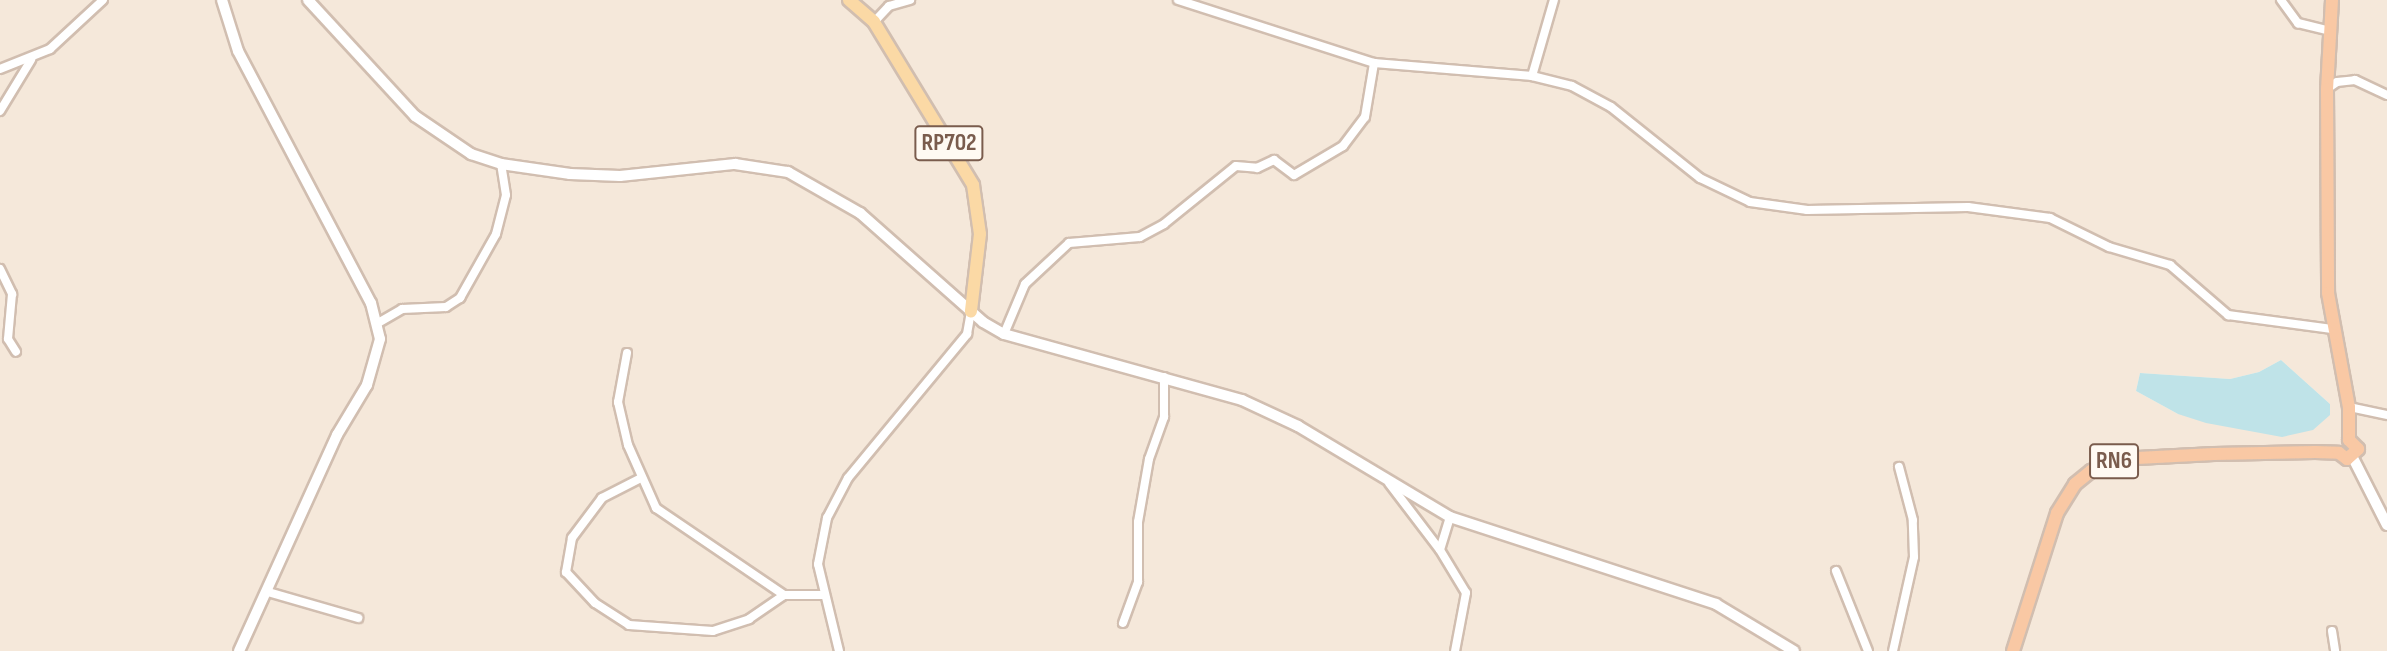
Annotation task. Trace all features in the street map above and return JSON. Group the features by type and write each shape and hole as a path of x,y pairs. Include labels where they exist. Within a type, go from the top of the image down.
{"highway":[{"path":"2332,0 2327,89 2332,329 2348,407 2349,440 2358,449 2353,458"},
{"path":"2339,453 2341,442 2349,440"},
{"name":"RN6","path":"2012,651 2057,513 2075,484 2091,471 2118,459 2339,453 2353,458"}],"main road":[{"path":"222,0 238,51 316,195 378,323 378,359 337,436 239,651"},
{"path":"308,0 415,116 443,139 501,164 570,174 620,176 735,164 788,172 860,213 971,312 1004,334 1164,377 1267,411 1450,517 1716,604 1794,651"},
{"name":"RP702","path":"849,0 873,22 973,185 979,234 971,312"},
{"path":"2353,458 2387,525"}],"street":[{"path":"0,69 31,60 70,33 103,0"},
{"path":"873,22 889,6 910,0"},
{"path":"1178,0 1374,63 1532,76 1592,95 1672,160 1749,202 1807,210 1968,207 2050,218 2109,247 2170,265 2228,314 2332,329"},
{"path":"1532,76 1554,0"},
{"path":"2281,0 2298,23 2330,31"},
{"path":"0,111 31,60"},
{"path":"1004,334 1026,284 1069,243 1140,236 1164,223 1236,166 1257,168 1276,161 1286,174 1294,175 1343,146 1365,117 1374,63"},
{"path":"2327,89 2337,82 2355,80 2387,95"},
{"path":"378,323 402,309 446,307 460,298 496,234 506,195 501,164"},
{"path":"0,269 12,294 8,339 16,352"},
{"path":"838,651 823,595 819,544 833,504 848,478 967,334 971,312"},
{"path":"627,353 618,402 641,478 651,501 668,520 784,595"},
{"path":"1123,623 1138,582 1138,522 1149,459 1164,417 1164,377"},
{"path":"2348,407 2387,415"},
{"path":"1893,651 1914,557 1913,520 1899,467"},
{"path":"641,478 601,498 572,538 566,572 583,594 629,625 686,631 733,625 784,595 823,595"},
{"path":"1388,481 1440,550 1466,593 1455,651"},
{"path":"1440,550 1450,517"},
{"path":"1836,572 1868,651"},
{"path":"268,592 358,618"},
{"path":"2332,631 2335,651"}],"shaded area":[{"path":"0,0 2387,0 2387,651 0,651","holes":["2281,360 2330,404 2178,414 2136,391 2140,373 2230,379 2259,372"]}],"water":[{"path":"2281,360 2330,404 2330,415 2313,430 2282,437 2206,423 2178,414 2136,391 2140,373 2230,379 2259,372"}]}
